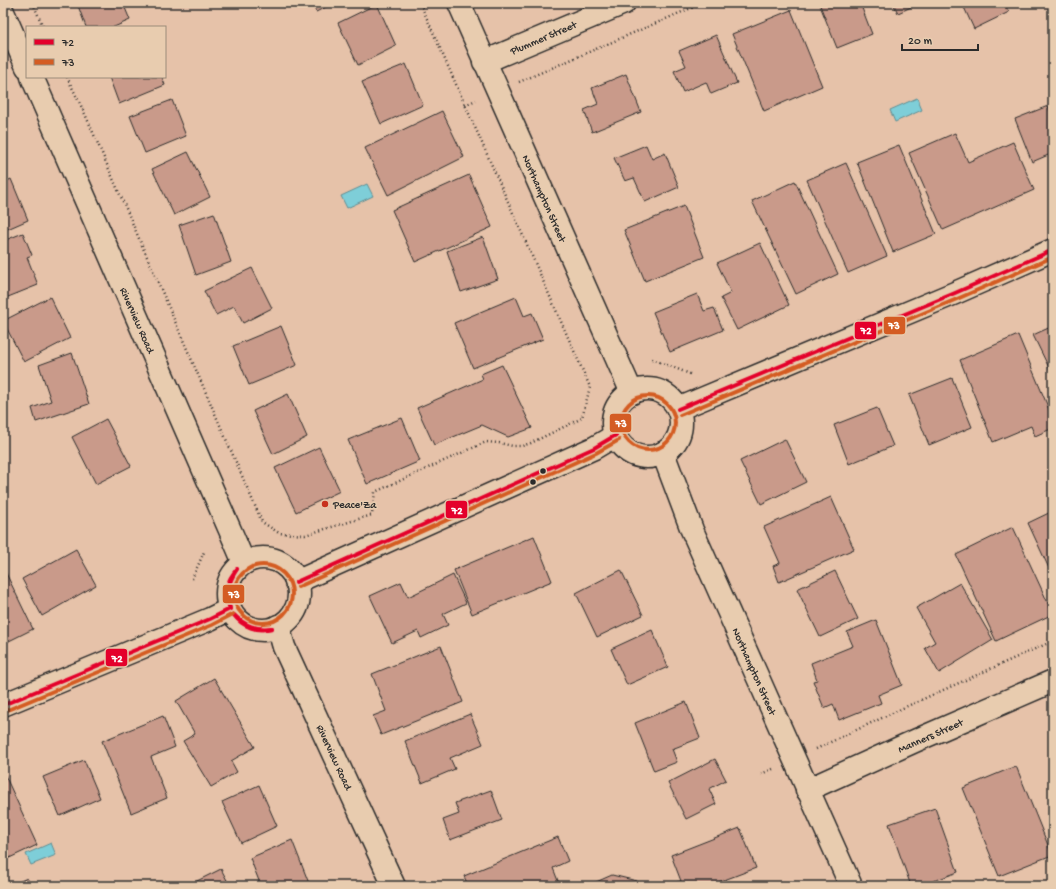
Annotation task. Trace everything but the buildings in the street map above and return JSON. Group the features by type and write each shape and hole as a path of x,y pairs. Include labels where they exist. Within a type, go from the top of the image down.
{"street":[{"name":"Northampton Street","path":"459,3 632,393"},
{"name":"Plummer Street","path":"484,62 624,3"},
{"path":"3,12 26,65"},
{"name":"Riverview Road","path":"32,78 234,537 244,563"},
{"path":"678,410 956,293 1053,250"},
{"path":"642,390 654,390 664,394 672,400 678,410 681,419 681,430 671,447 663,453 652,457 640,456 630,452 621,445 616,435 614,416 618,406 632,393 642,390"},
{"path":"296,582 594,448 616,435"},
{"name":"Northampton Street","path":"663,453 692,530 851,886"},
{"path":"265,558 275,560 288,569 296,582 298,592 297,602 293,612 287,620 278,626 267,629 256,629 237,619 230,609 227,599 228,584 236,570 244,563 254,559 265,558"},
{"path":"3,705 210,619 230,609"},
{"name":"Riverview Road","path":"278,626 284,647 394,886"},
{"name":"Manners Street","path":"807,790 1053,681"}],"path":[{"path":"33,3 43,26"},
{"path":"67,78 85,114 262,522 279,533 305,535 372,515 375,492 486,442 499,442 513,446 522,446 582,418 590,387 420,3"},
{"path":"465,105 703,3"},
{"path":"652,359 690,374"},
{"path":"192,580 204,552"},
{"path":"761,774 903,708 1053,641"}],"water":[{"path":"917,98 922,110 895,122 890,110"},
{"path":"367,184 373,196 347,208 341,196"},
{"path":"51,843 56,855 31,865 26,854"}],"transit line":[{"name":"72","path":"678,409 955,293 1053,250"},
{"name":"73","path":"680,415 957,299 1053,257"},
{"name":"73","path":"643,396 653,396 663,400 671,408 675,418 675,423 675,428 671,438 663,446 653,450 643,450 633,446 625,438 621,428 621,418 625,408 633,400 643,396"},
{"name":"72","path":"296,582 594,448 616,435"},
{"name":"73","path":"298,587 596,453 619,440"},
{"name":"73","path":"263,565 274,567 284,573 290,583 292,594 290,605 284,615 274,621 263,623 252,621 242,615 236,605 234,594 236,583 242,573 252,567 263,565"},
{"name":"72","path":"230,609 227,598 227,588 230,578 237,569"},
{"name":"72","path":"230,609 228,593 237,569"},
{"name":"72","path":"3,705 210,619 230,609"},
{"name":"73","path":"5,711 212,625 233,614"},
{"name":"72","path":"234,615 242,622 256,628 272,628"},
{"name":"72","path":"234,615 241,623 251,628 272,628"}],"place":[{"name":"Peace'Za","path":"325,504"}]}
